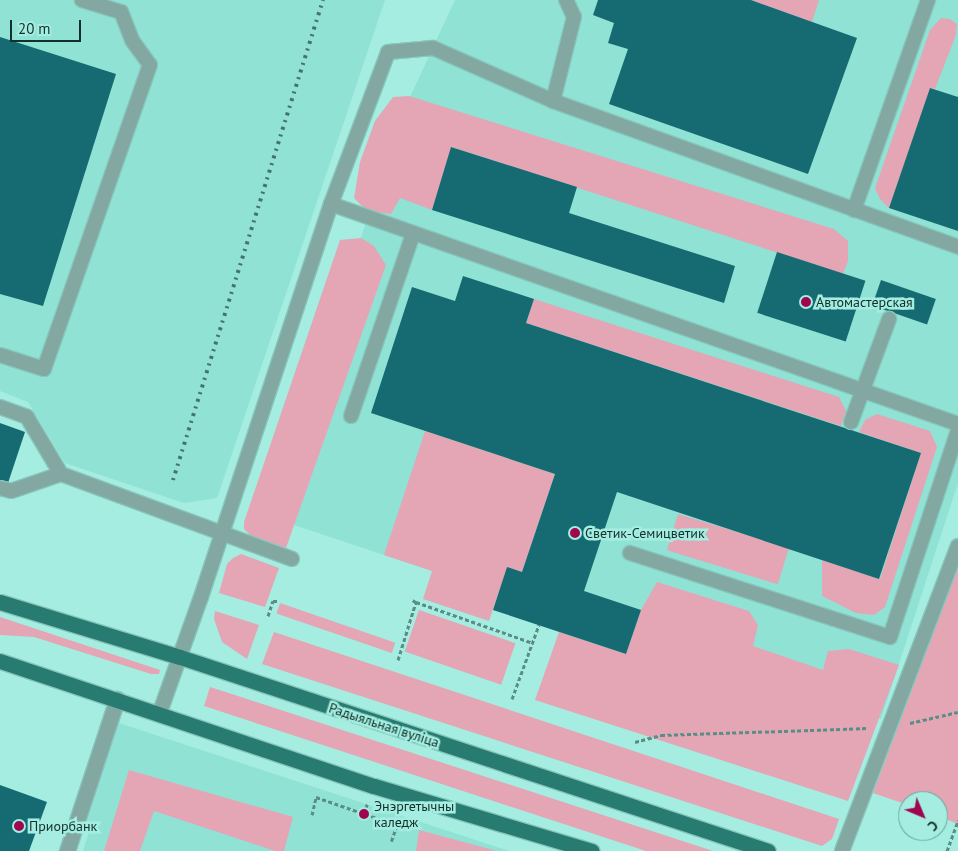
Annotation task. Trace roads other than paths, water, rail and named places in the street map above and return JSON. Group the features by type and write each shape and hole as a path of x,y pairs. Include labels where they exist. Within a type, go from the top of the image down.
{"main road":[{"name":"Радыяльная вуліца","path":"0,602 180,657 768,851"},
{"path":"0,660 160,712 374,786 592,851"}],"street":[{"path":"67,851 117,699"}],"lane":[{"path":"0,355 44,369 150,65 132,40 121,12 82,0"},
{"path":"553,101 574,17 566,0"},
{"path":"854,210 928,0"},
{"path":"160,712 331,204 388,52 432,48 553,101 958,247"},
{"path":"331,204 958,424"},
{"path":"351,416 413,234"},
{"path":"851,422 889,319"},
{"path":"0,407 27,417 61,474 292,560"},
{"path":"630,553 890,637 958,430"},
{"path":"0,488 11,492 61,474"},
{"path":"842,851 958,546"}],"railway":[{"path":"173,480 323,0"}],"place":[{"name":"Автомастерская","path":"806,302"},
{"name":"Светик-Семицветик","path":"575,533"},
{"name":"Энэргетычны каледж","path":"364,814"},
{"name":"Приорбанк","path":"19,826"}]}
